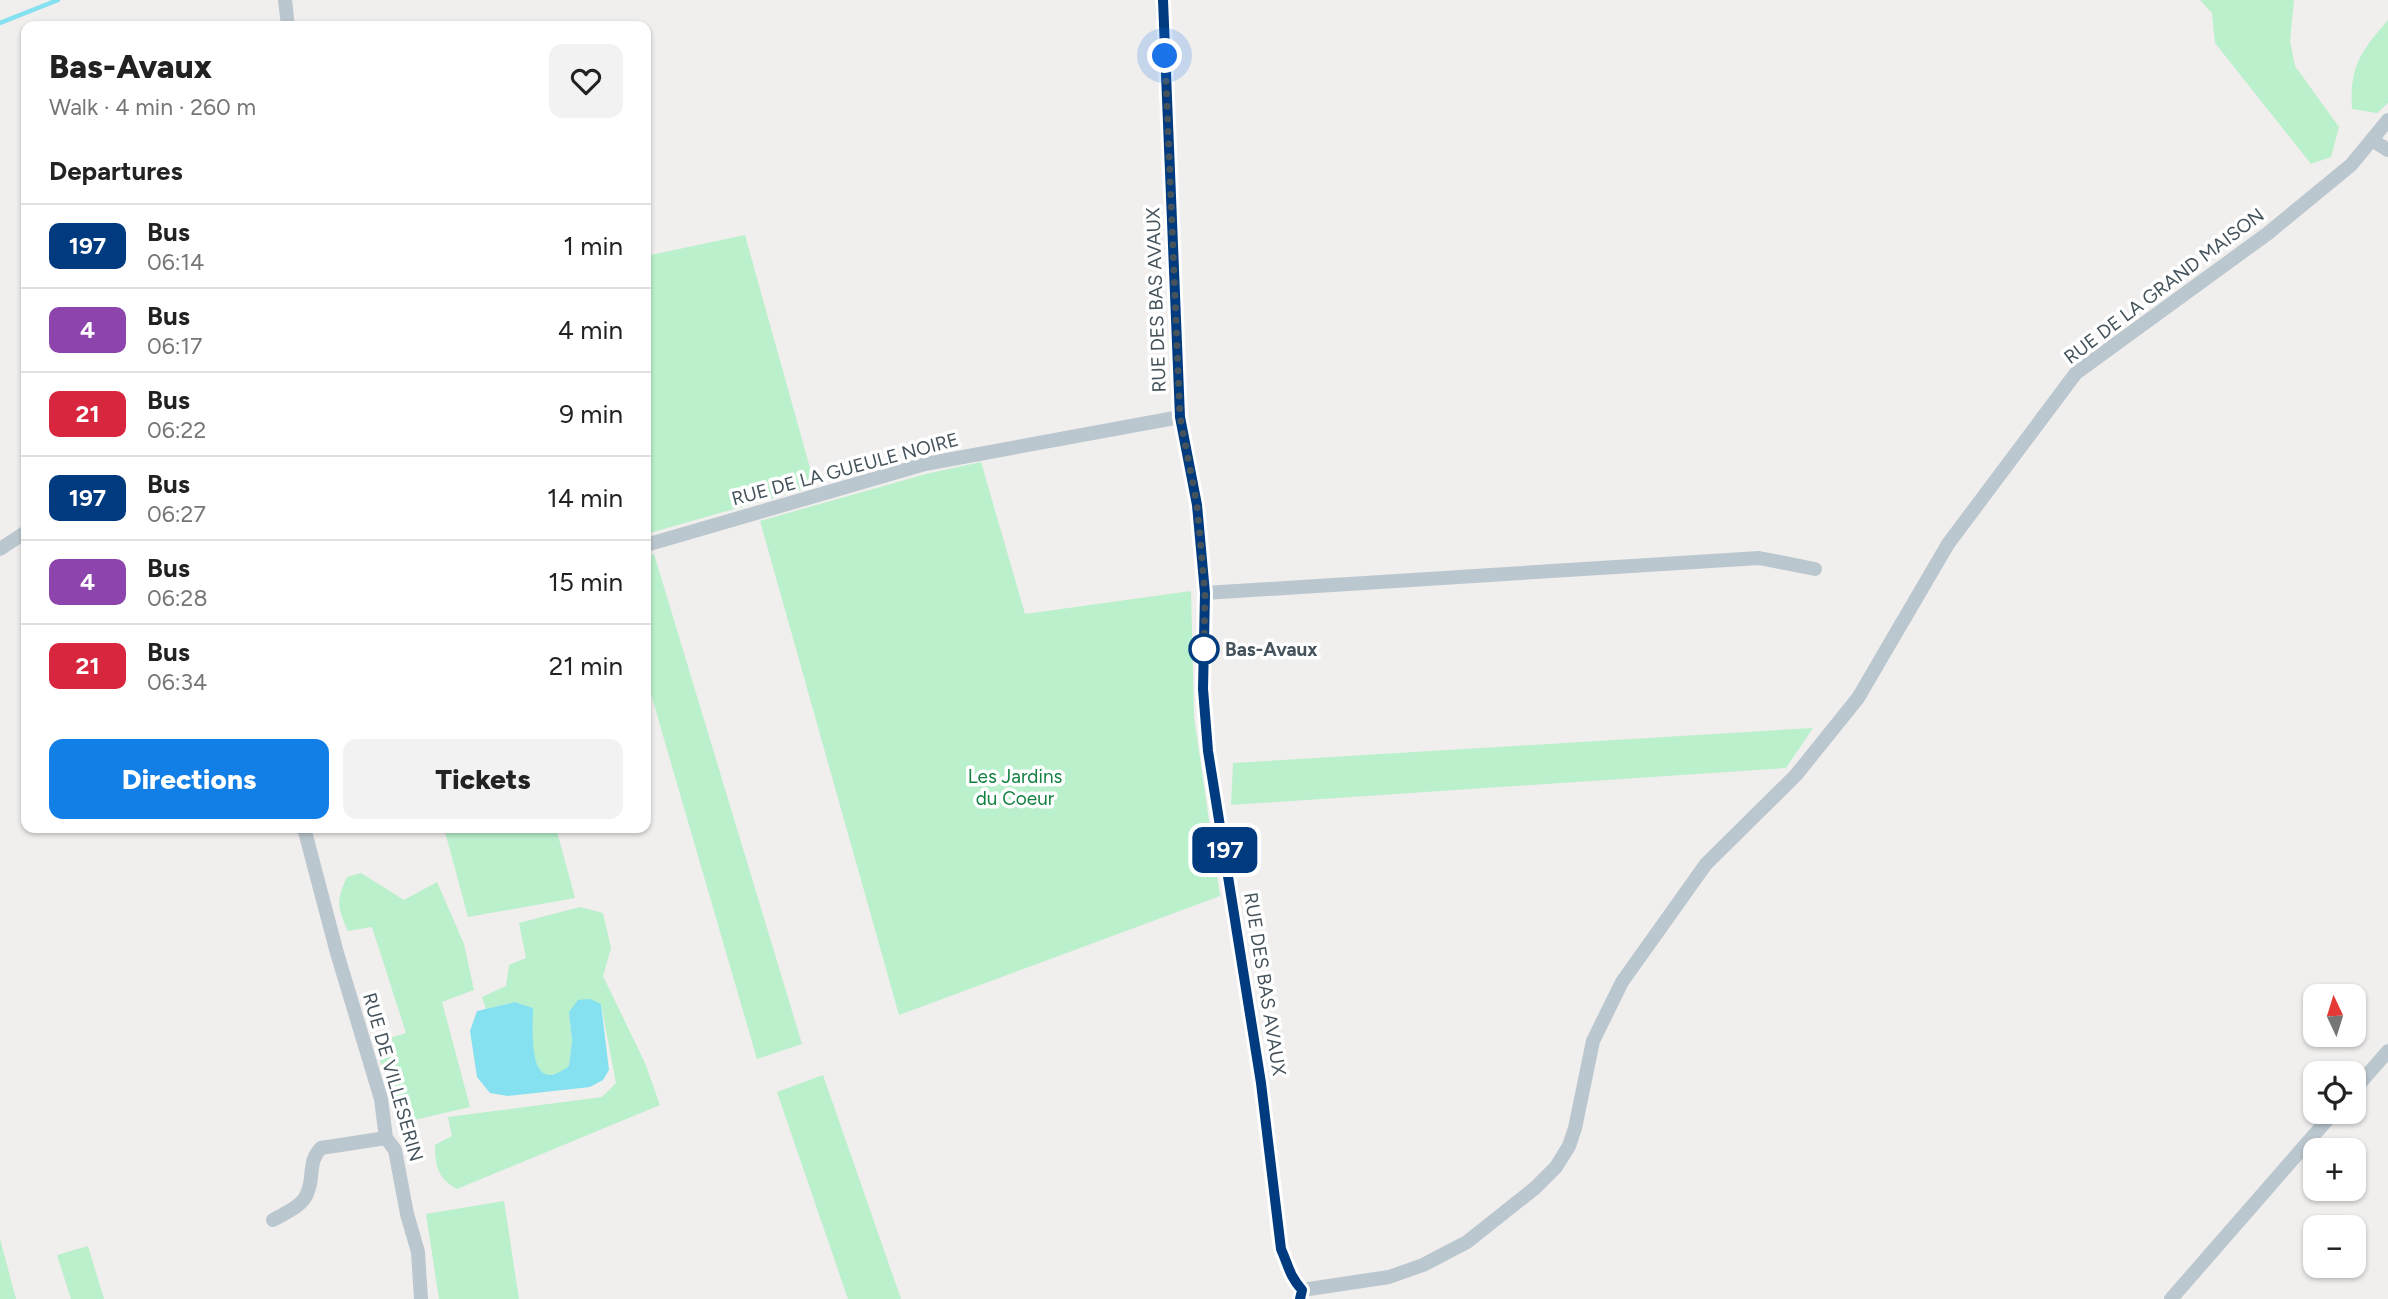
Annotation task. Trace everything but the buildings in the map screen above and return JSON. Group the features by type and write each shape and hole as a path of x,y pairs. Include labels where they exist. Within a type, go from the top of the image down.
{"street":[{"path":"285,0 287,21"},
{"name":"RUE DES BAS AVAUX","path":"1163,0 1180,417 1197,505 1205,593 1203,689 1208,751 1261,1083 1281,1249 1288,1265 1288,1274 1301,1295"},
{"name":"RUE DE LA GRAND MAISON","path":"1301,1295 1389,1277 1423,1265 1467,1242 1549,1174 1569,1146 1593,1041 1622,982 1706,864 1796,775 1858,698 1948,544 2076,373 2267,234 2351,164 2388,120"},
{"path":"2372,140 2388,150"},
{"name":"RUE DE LA GUEULE NOIRE","path":"651,544 925,464 1180,417"},
{"path":"0,549 21,536"},
{"path":"1205,593 1759,558 1815,569"},
{"name":"RUE DE VILLESERIN","path":"304,833 381,1099 386,1138 395,1150 407,1214 418,1252 421,1299"},
{"path":"2366,1076 2388,1051"},
{"path":"2171,1299 2324,1124"},
{"path":"273,1220 294,1208 308,1192 311,1167 315,1154 321,1147 386,1138"}],"green space":[{"path":"2200,0 2294,0 2290,41 2295,66 2339,127 2331,157 2311,164 2215,43 2212,13"},
{"path":"2388,20 2388,103 2377,113 2352,109 2353,82 2359,60"},
{"path":"745,235 815,486 651,533 651,255"},
{"name":"Les Jardins du Coeur","path":"981,462 1025,614 1191,591 1194,717 1220,896 899,1015 760,521 926,474"},
{"path":"654,554 802,1044 757,1059 651,694 651,556"},
{"path":"1813,728 1786,768 1231,805 1233,763"},
{"path":"445,833 557,833 575,898 468,917"},
{"path":"361,873 404,900 437,882 464,944 474,990 442,1002 470,1107 401,1123 374,1043 406,1033 372,927 348,931 340,910 341,892 347,877"},
{"path":"580,907 603,913 611,948 603,976 645,1063 660,1105 457,1189 442,1176 436,1159 435,1145 452,1136 448,1117 602,1097 616,1083 601,1004 569,1012 572,1041 569,1067 555,1074 545,1074 539,1069 535,1058 533,1008 515,1002 486,1009 482,997 506,986 509,965 526,958 519,923"},
{"path":"823,1075 901,1299 848,1299 777,1092"},
{"path":"504,1201 519,1299 439,1299 426,1214"},
{"path":"0,1239 16,1299 0,1299"},
{"path":"88,1246 104,1299 71,1299 57,1255"}],"water":[{"path":"590,999 601,1004 609,1070 603,1080 590,1087 508,1096 490,1093 477,1077 470,1031 477,1011 515,1002 533,1008 535,1058 539,1068 546,1074 555,1074 569,1066 572,1041 569,1012 578,1000"}],"waterway":[{"path":"0,23 58,0"}],"bus line":[{"name":"197","path":"1163,0 1180,417 1197,505 1205,593 1203,689 1208,751 1261,1083 1281,1249 1288,1265 1288,1274 1302,1290 1300,1299"}],"place":[{"name":"Bas-Avaux","path":"1204,649"}],"route":[{"path":"1165,56 1180,417 1197,505 1205,593 1204,649"}]}
